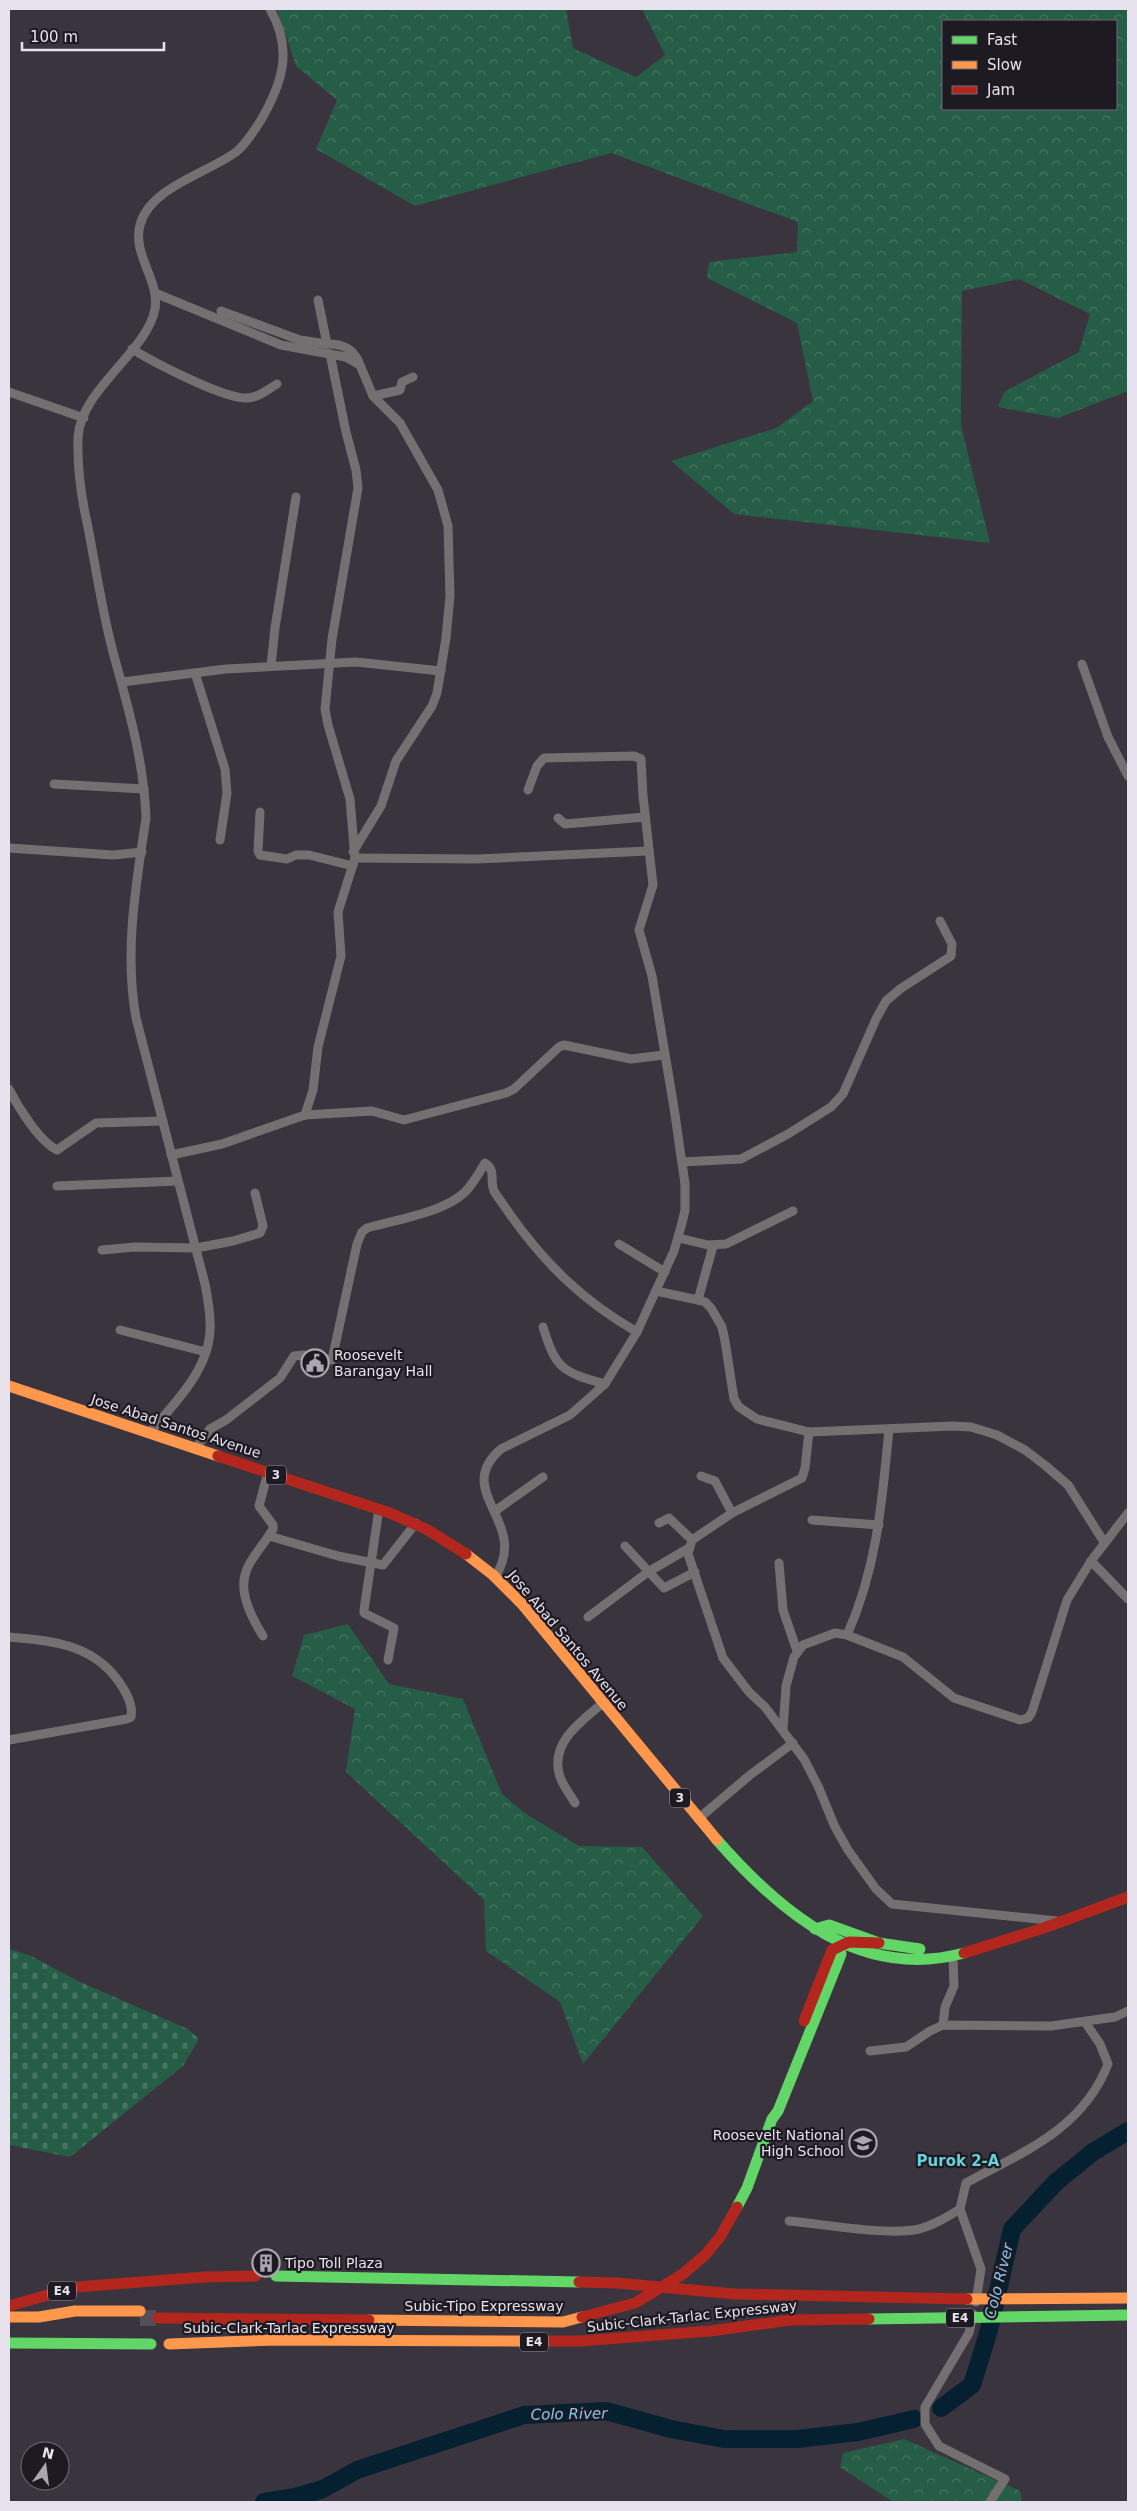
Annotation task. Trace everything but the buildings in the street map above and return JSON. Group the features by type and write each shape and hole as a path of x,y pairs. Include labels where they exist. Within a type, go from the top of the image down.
{"highway":[{"name":"Jose Abad Santos Avenue","path":"9,1386 416,1523 458,1547 495,1577 522,1604 698,1819 756,1883 795,1917 839,1943 870,1954 921,1960 953,1957 1062,1922 1128,1897"},
{"name":"Jose Abad Santos Avenue","path":"815,1928 829,1925 880,1943 926,1950 989,1946"},
{"name":"E4","path":"815,1928 821,1945 815,1990"},
{"path":"839,1943 853,1940 866,1944 880,1943"},
{"name":"Subic-Tipo Expressway","path":"772,2119 772,2109 815,1990 828,1956 839,1943"},
{"name":"Subic-Tipo Expressway","path":"158,2315 223,2311 274,2320 563,2322 635,2303 683,2274 705,2255 720,2238 747,2188 772,2119 778,2111 826,1994 841,1954 839,1943"},
{"name":"E4","path":"826,1994 853,1961 870,1954"},
{"name":"E4","path":"9,2306 76,2288 205,2277 256,2276"},
{"name":"Subic-Clark-Tarlac Expressway","path":"276,2276 617,2283 735,2294 973,2299 1128,2298"},
{"name":"E4","path":"9,2317 39,2317 75,2311 140,2315 9,2323"},
{"name":"Subic-Clark-Tarlac Expressway","path":"169,2344 276,2340 581,2341 710,2331 791,2320 1128,2315"},
{"path":"9,2342 151,2344"}],"street":[{"path":"149,1433 192,1379 206,1352 210,1333 210,1315 196,1248 131,993 131,947 146,818 144,788 135,732 110,636 80,487 78,435 84,418 102,387 151,325 155,308 155,294 140,245 140,225 158,199 182,182 236,152 258,124 275,94 283,69 282,34 270,9"},
{"path":"155,294 280,345 346,357 360,365"},
{"path":"318,300 327,344"},
{"path":"221,311 300,340 338,344 351,350 374,396 400,423 438,490 444,506 449,542 450,609 441,671 432,706 404,746 396,762 381,806 354,859 338,912 341,956 318,1047 313,1090 305,1115"},
{"path":"132,349 161,366 230,396 255,396 277,384"},
{"path":"330,354 356,470 358,488 326,693 326,717 350,799 354,859"},
{"path":"374,396 400,390 402,382 413,377"},
{"path":"9,392 84,418"},
{"path":"272,666 276,620 296,497"},
{"path":"122,682 272,666 380,662 441,671"},
{"path":"1082,664 1108,737 1128,776"},
{"path":"195,673 225,769 227,793 220,840"},
{"path":"495,1577 505,1555 502,1528 483,1486 487,1467 493,1456 501,1449 570,1415 605,1384 637,1332 665,1272 680,1238 685,1210 682,1162 652,976 639,930 640,921 652,893 641,759 638,757 544,758 537,766 528,790"},
{"path":"54,784 144,788"},
{"path":"260,812 258,851 260,855 287,859 296,855 309,855 354,859 477,860 648,851"},
{"path":"558,818 564,824 645,817"},
{"path":"9,848 113,855 142,852"},
{"path":"682,1162 730,1161 753,1154 838,1100 886,1001 900,989 951,956 952,944 940,921"},
{"path":"171,1155 222,1144 305,1115 372,1111 404,1120 506,1093 514,1089 559,1046 564,1045 631,1059 664,1055"},
{"path":"9,1089 16,1104 45,1142 57,1150 96,1123 164,1121"},
{"path":"195,1449 210,1429 226,1420 280,1378 294,1356 304,1355 332,1360 357,1244 362,1232 367,1228 444,1205 456,1199 464,1193 485,1163 493,1172 494,1190 520,1227 558,1272 591,1304 637,1332"},
{"path":"56,1186 178,1181"},
{"path":"102,1250 135,1247 196,1248 233,1241 260,1233 263,1226 255,1193"},
{"path":"680,1238 713,1246 726,1244 793,1211"},
{"path":"619,1244 665,1272"},
{"path":"698,1300 713,1246"},
{"path":"656,1291 698,1300 711,1308 722,1327 732,1393 739,1407 757,1419 809,1432 952,1426 971,1427 997,1435 1025,1450 1068,1485 1104,1542"},
{"path":"543,1327 552,1354 558,1364 573,1374 605,1384"},
{"path":"120,1330 206,1352"},
{"path":"847,1635 867,1584 879,1525 889,1429"},
{"path":"588,1617 732,1513 802,1478 809,1432"},
{"path":"263,1636 250,1612 244,1582 247,1567 269,1536 272,1525 259,1506 268,1472"},
{"path":"495,1511 543,1476"},
{"path":"701,1476 715,1481 732,1513"},
{"path":"379,1510 364,1612 394,1628 388,1660"},
{"path":"783,1730 786,1686 797,1651 803,1645 835,1633 847,1635 903,1656 954,1698 1020,1720 1028,1718 1032,1712 1067,1600 1090,1561 1128,1513"},
{"path":"659,1523 669,1518 690,1544"},
{"path":"812,1520 879,1525"},
{"path":"269,1536 383,1564 416,1523"},
{"path":"690,1544 688,1554 723,1658 749,1692 765,1707 793,1743 815,1779 835,1827 848,1850 876,1889 892,1904 958,1912 1041,1918 1062,1922"},
{"path":"624,1546 664,1588 695,1572"},
{"path":"1090,1561 1128,1599"},
{"path":"779,1564 783,1610 797,1651"},
{"path":"9,1637 45,1640 75,1646 87,1652 109,1669 119,1682 128,1697 132,1712 131,1717 126,1719 9,1740"},
{"path":"576,1804 559,1774 560,1752 567,1735 604,1702"},
{"path":"698,1819 750,1775 793,1743"},
{"path":"942,2025 944,2007 954,1986 953,1957"},
{"path":"870,2051 906,2047 942,2025 1012,2027 1085,2022 1115,2017 1128,2011"},
{"path":"990,2502 1004,2479 939,2446 925,2424 925,2407 969,2333 980,2289 981,2269 960,2209 961,2197 966,2183 1031,2149 1058,2131 1095,2091 1108,2064 1100,2044 1085,2022"},
{"path":"789,2221 890,2230 918,2229 941,2221 960,2209"}],"green space":[{"path":"277,9 566,9 573,48 636,77 665,55 642,9 1128,9 1128,391 1058,418 998,407 1004,392 1079,352 1090,314 1019,279 962,291 961,426 990,543 734,514 671,461 776,428 813,401 797,323 707,278 709,262 797,252 798,222 611,153 415,206 316,149 337,100 296,66"},
{"path":"348,1624 389,1684 463,1699 502,1794 526,1814 579,1846 642,1847 703,1916 583,2064 560,2002 486,1951 484,1900 346,1772 355,1709 292,1676 304,1635"},
{"path":"9,1949 29,1955 80,1982 188,2029 199,2039 183,2066 70,2157 9,2145"},
{"path":"904,2439 1020,2491 1022,2502 893,2502 840,2467 843,2453"}],"waterway":[{"name":"Colo River","path":"941,2408 972,2385 989,2330 1012,2229 1056,2182 1093,2152 1128,2131"},
{"name":"Colo River","path":"264,2502 295,2497 323,2489 357,2470 524,2415 606,2411 671,2429 724,2439 797,2439 858,2432 914,2419"}],"tunnel":[{"path":"140,2318 158,2318"}],"traffic: fast":[{"path":"717,1840 768,1892 796,1915 826,1934 857,1949 891,1957 926,1959 964,1953"},
{"path":"815,1929 829,1925 879,1943 920,1949"},
{"path":"737,2207 747,2188 772,2119 778,2111 838,1962 841,1954 839,1943"},
{"path":"276,2276 579,2282"},
{"path":"869,2319 1128,2315"},
{"path":"9,2343 151,2344"}],"traffic: slow":[{"path":"9,1386 218,1456"},
{"path":"466,1554 493,1575 522,1604 717,1840"},
{"path":"967,2299 1128,2298"},
{"path":"9,2317 39,2317 75,2311 140,2311"},
{"path":"369,2320 563,2322 582,2317"},
{"path":"169,2344 276,2340 539,2341"}],"traffic: jam":[{"path":"218,1456 390,1513 428,1530 466,1554"},
{"path":"964,1953 1044,1928 1128,1897"},
{"path":"804,2021 832,1950 849,1942 879,1943"},
{"path":"582,2317 635,2303 683,2274 705,2255 720,2237 737,2207"},
{"path":"9,2306 76,2287 205,2277 256,2276"},
{"path":"579,2282 617,2283 735,2294 967,2299"},
{"path":"158,2318 369,2320"},
{"path":"539,2341 581,2341 710,2331 791,2320 869,2319"}],"place":[{"name":"Roosevelt Barangay Hall","path":"315,1363"},
{"name":"Roosevelt National High School","path":"863,2143"},
{"name":"Tipo Toll Plaza","path":"266,2263"}],"district":[{"name":"Purok 2-A","path":"958,2161"}]}
